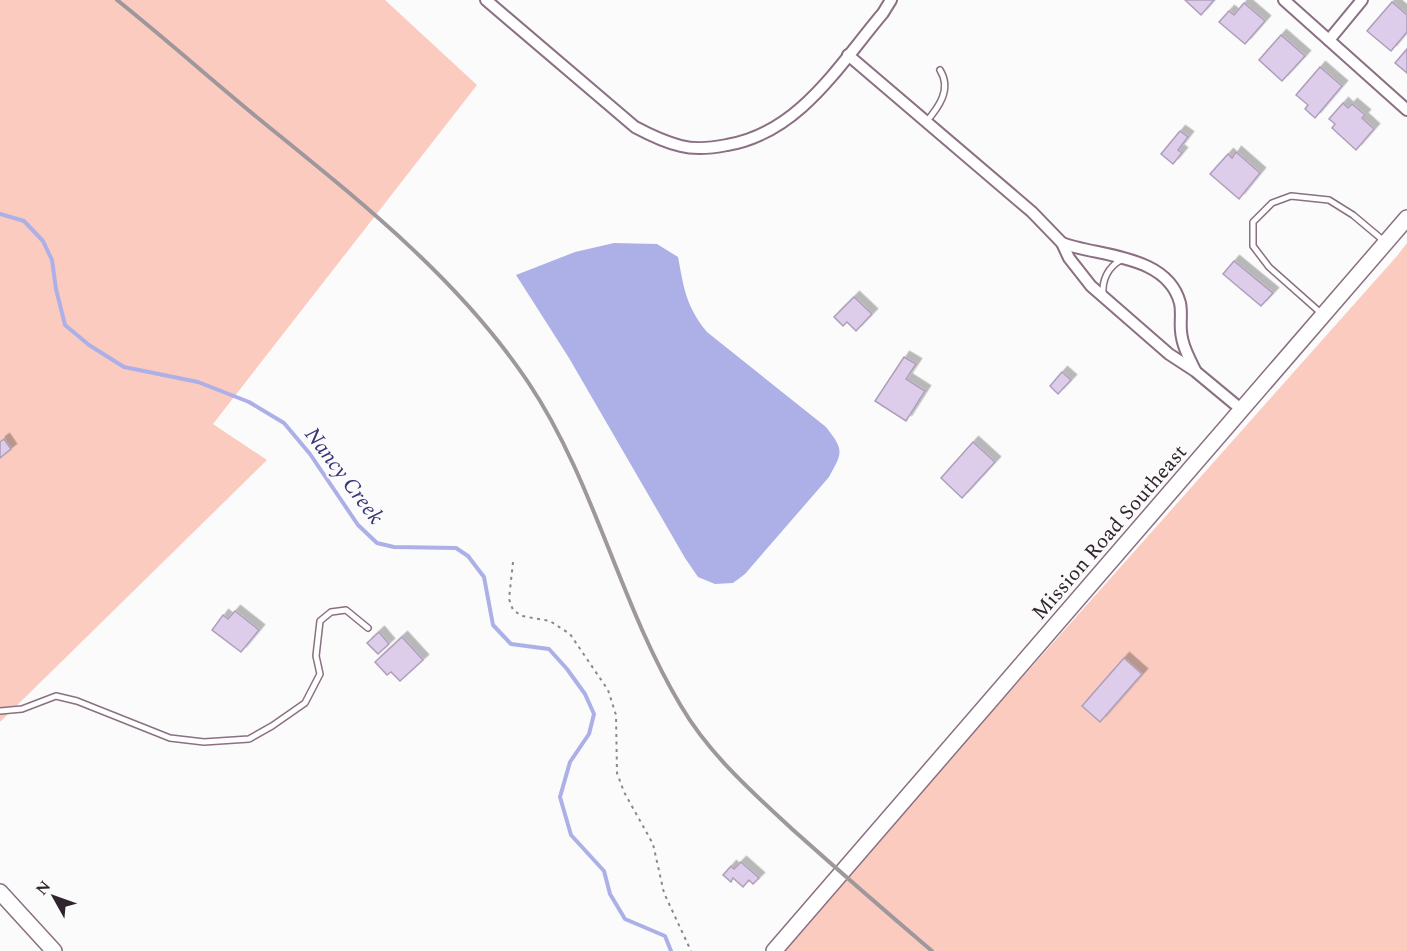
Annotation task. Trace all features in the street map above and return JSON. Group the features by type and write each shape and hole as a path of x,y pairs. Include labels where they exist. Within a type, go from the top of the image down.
{"main road":[{"name":"Mission Road Southeast","path":"774,951 1407,218"},
{"path":"0,892 54,951"}],"street":[{"path":"486,0 635,127 657,139 683,147 711,148 746,142 772,131 805,105 883,13 891,0"},
{"path":"1284,0 1407,110"},
{"path":"1329,40 1362,0"},
{"path":"848,55 1032,212 1062,243 1079,272 1104,297 1169,354 1195,371 1242,410"},
{"path":"1062,243 1077,249 1125,257 1148,267 1171,285 1180,305 1181,336 1195,371"}],"lane":[{"path":"926,122 944,95 946,84 940,70"},
{"path":"1323,316 1269,267 1253,246 1253,222 1272,203 1291,196 1329,200 1353,215 1386,243"},
{"path":"1104,297 1103,283 1106,274 1110,267 1125,257"},
{"path":"0,711 22,709 56,696 77,701 170,738 204,742 249,739 305,703 320,674 316,656 320,621 331,612 346,610 368,628"}],"path":[{"path":"513,562 508,599 513,610 522,616 550,621 570,634 608,690 616,715 617,773 624,792 653,844 664,892 691,951"}],"shaded area":[{"path":"0,0 385,0 477,85 213,424 267,460 0,722"},
{"path":"1407,243 1407,951 779,951 1397,256"}],"water":[{"path":"614,243 657,244 678,257 687,297 694,314 707,332 826,427 839,446 839,456 829,477 745,574 733,583 715,584 698,577 569,358 516,275 575,252"}],"building":[{"path":"1185,0 1214,0 1201,15"},
{"path":"1392,2 1407,15 1407,32 1391,51 1367,31"},
{"path":"1244,3 1265,21 1245,44 1219,22 1229,11 1234,15"},
{"path":"1281,35 1305,56 1282,81 1259,60"},
{"path":"1407,49 1407,73 1395,63"},
{"path":"1320,67 1342,86 1315,118 1305,109 1308,105 1296,95"},
{"path":"1343,103 1348,108 1352,104 1365,115 1362,118 1374,129 1356,150 1332,128 1335,124 1329,119"},
{"path":"1180,131 1188,137 1178,150 1182,153 1173,164 1161,154"},
{"path":"1236,152 1260,173 1239,199 1210,174 1228,154 1232,158"},
{"path":"1234,261 1273,293 1261,306 1223,274"},
{"path":"854,297 872,314 856,331 847,322 843,326 834,317"},
{"path":"904,357 916,364 906,379 925,391 906,421 875,401"},
{"path":"1062,372 1071,380 1058,394 1050,386"},
{"path":"4,439 11,449 0,458 0,442"},
{"path":"973,442 995,462 962,498 941,478"},
{"path":"235,611 259,630 241,652 212,630 223,615 228,619"},
{"path":"379,632 389,644 378,654 367,643"},
{"path":"402,637 423,660 400,681 391,672 387,675 375,662"},
{"path":"1124,658 1142,674 1100,722 1082,706"},
{"path":"741,862 759,878 753,884 749,880 743,887 733,878 731,882 723,875 731,866 734,869"}],"waterway":[{"name":"Nancy Creek","path":"0,214 24,221 43,241 52,260 65,325 89,345 124,367 198,382 249,402 284,423 310,454 358,525 377,543 394,547 456,548 468,556 484,577 493,625 511,644 549,649 585,694 594,714 589,734 570,762 560,797 571,835 604,871 610,894 625,919 665,936 671,951"}],"railway":[{"path":"117,0 372,212 439,275 501,344 551,420 590,501 640,626 659,667 692,724 732,772 762,801 932,951"}]}
